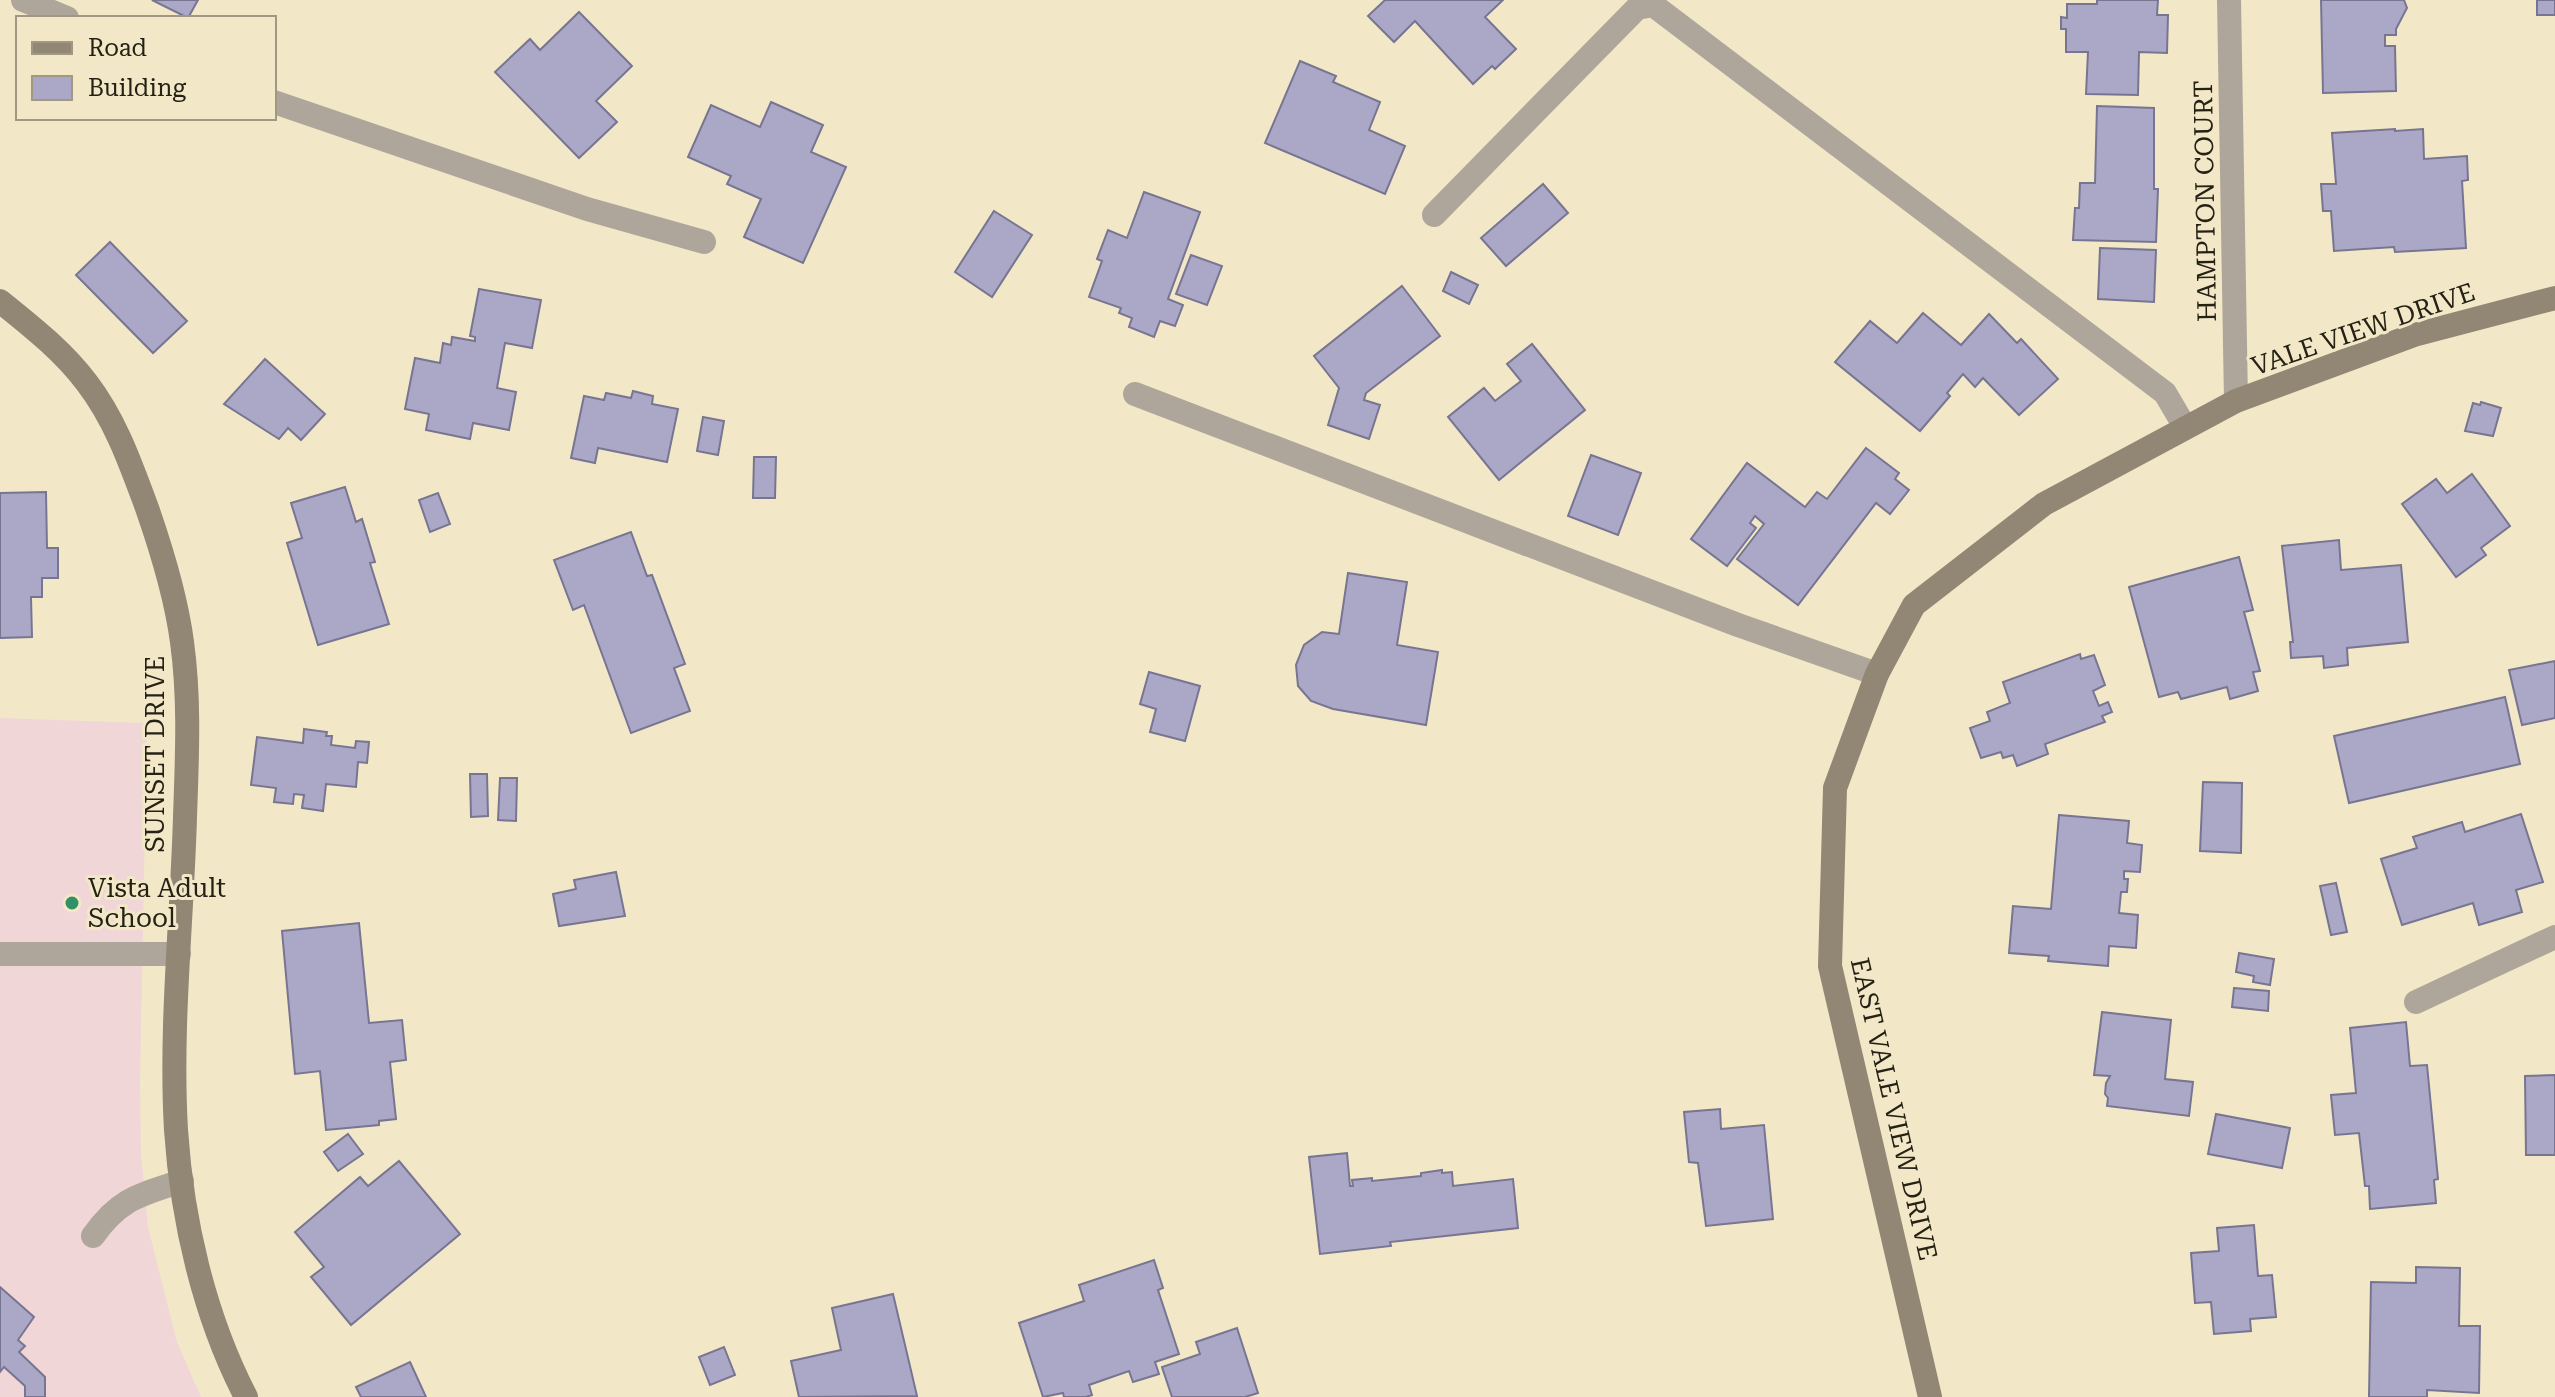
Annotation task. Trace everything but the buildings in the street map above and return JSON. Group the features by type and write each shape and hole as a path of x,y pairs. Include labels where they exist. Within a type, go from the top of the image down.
{"street":[{"path":"23,0 62,16"},
{"name":"HAMPTON COURT","path":"2229,0 2236,401"},
{"path":"1434,215 1637,8 1653,5 2165,393 2185,427"},
{"path":"276,103 587,209 704,242"},
{"name":"VALE VIEW DRIVE","path":"2236,401 2414,335 2555,298"},
{"name":"SUNSET DRIVE","path":"0,301 48,340 87,382 110,417 130,462 164,558 182,641 188,725 176,1114 182,1181 203,1282 214,1319 246,1397"},
{"path":"1135,394 1738,625 1877,674"},
{"name":"EAST VALE VIEW DRIVE","path":"1930,1397 1830,966 1835,788 1877,674 1914,605 2044,504 2236,401"},
{"path":"2416,1002 2555,937"},
{"path":"0,954 179,954"},
{"path":"93,1236 108,1214 130,1198 182,1181"}],"shaded area":[{"name":"Vista Adult School","path":"0,718 147,723 141,1154 148,1227 177,1342 201,1397 0,1397"}],"place":[{"name":"Vista Adult School","path":"72,903"}]}
